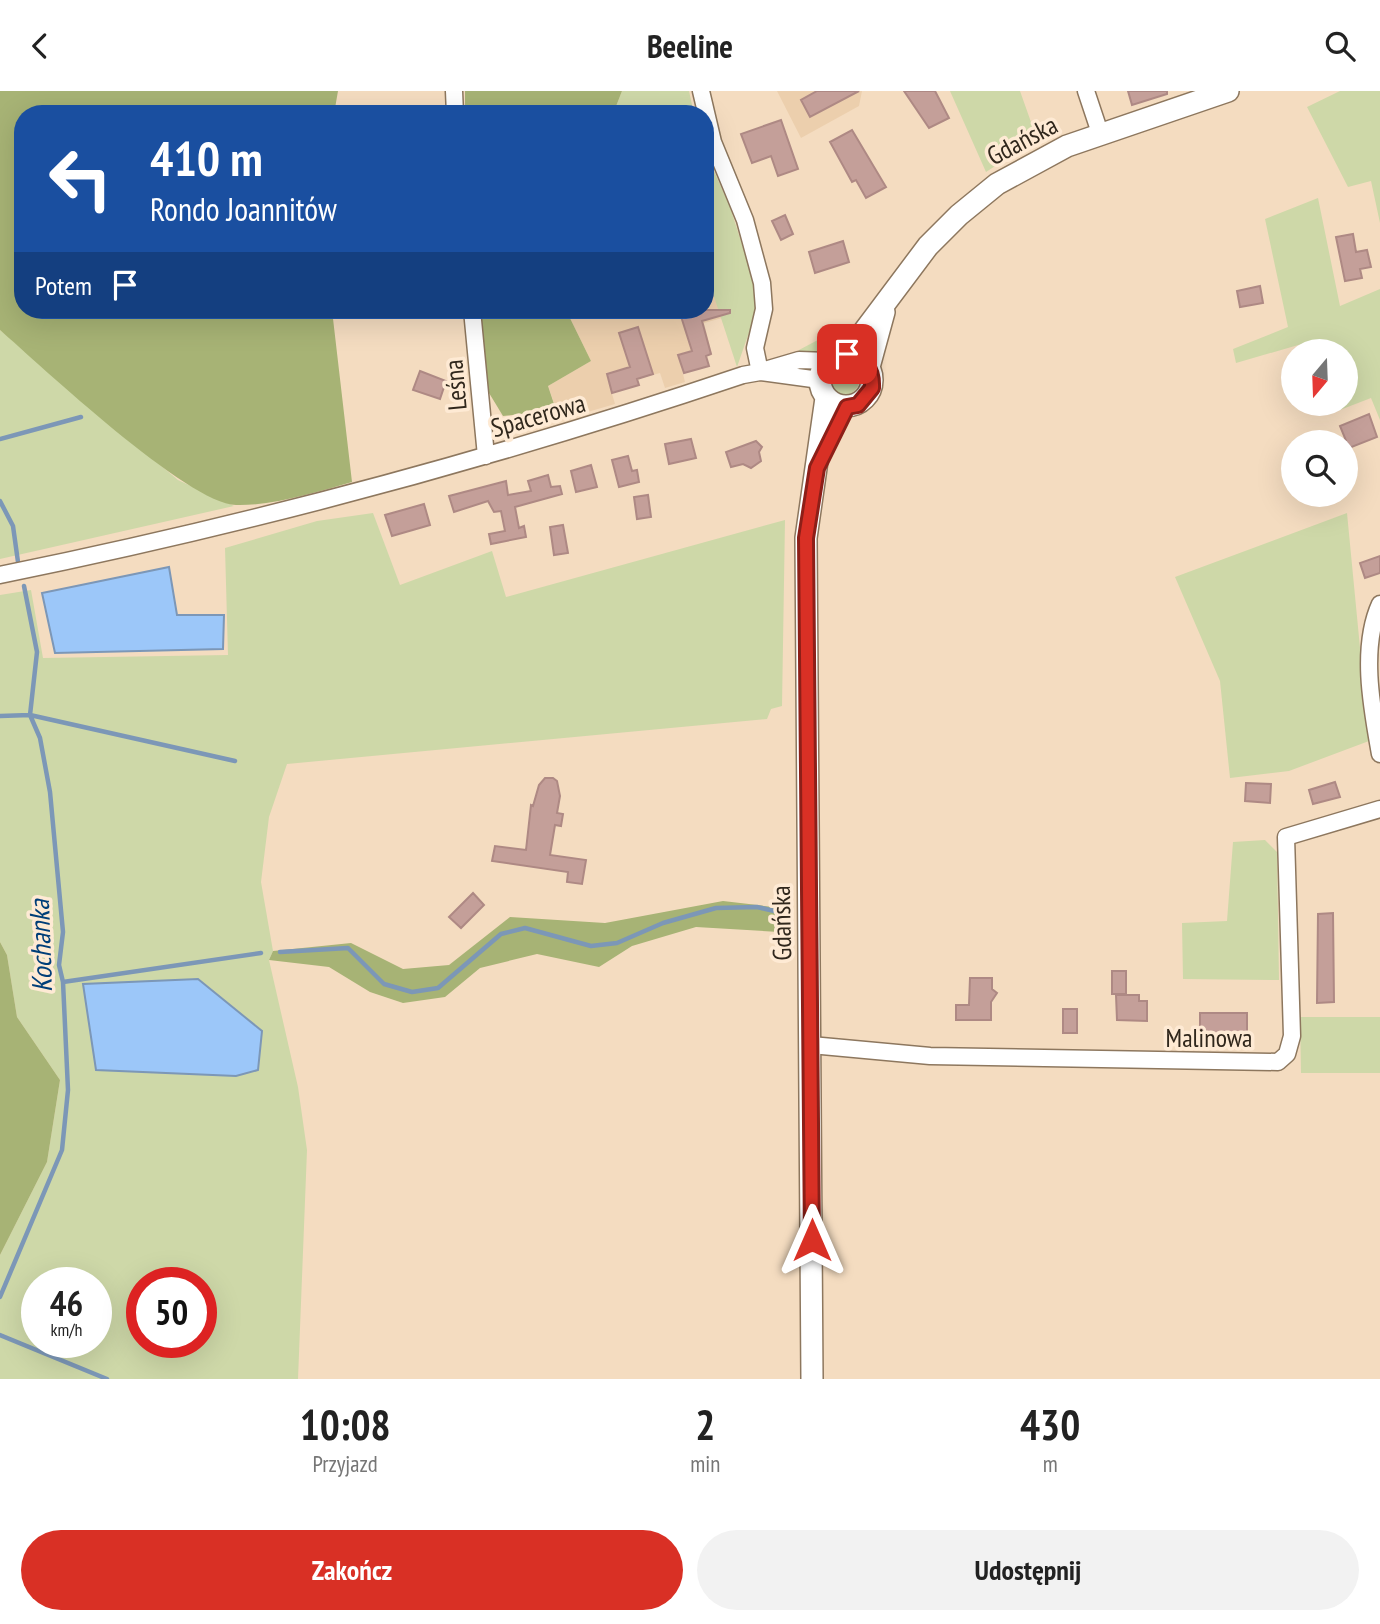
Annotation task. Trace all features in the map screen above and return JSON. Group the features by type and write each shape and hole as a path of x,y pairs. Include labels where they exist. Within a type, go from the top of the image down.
{"main road":[{"name":"Gdańska","path":"812,1379 806,538 830,373 887,303 922,253 977,199 1034,162 1100,133 1221,92"},
{"name":"Gdańska","path":"869,367 887,303"},
{"path":"860,358 869,367 872,388 866,398 847,407 836,405 830,373 860,358"},
{"name":"Gdańska","path":"817,468 847,407"}],"street":[{"path":"1086,91 1100,133"},
{"path":"714,144 745,221 762,283 764,309 755,348 761,372"},
{"name":"Leśna","path":"473,319 486,456"},
{"name":"Spacerowa","path":"0,575 130,548 486,456 761,372 775,364 793,361 830,373"},
{"path":"1380,604 1372,621 1371,683 1380,754"},
{"name":"Malinowa","path":"811,1045 930,1056 1278,1062 1287,1053 1292,1036 1286,837 1380,809"}],"shaded area":[{"path":"777,91 862,91 859,106 801,138"},
{"path":"714,295 722,318 704,323 712,355 706,356 703,348 678,354 685,382 665,388 660,373 637,379 633,366 606,373 615,404 560,420 548,386 591,361 570,319 714,319"}],"green space":[{"path":"0,91 338,91 336,105 14,105 14,319 333,319 352,482 294,498 250,505 236,505 214,499 151,459 115,431 0,330"},
{"path":"465,91 622,91 617,105 465,105"},
{"path":"622,91 689,91 692,105 617,105"},
{"path":"950,91 1020,91 1037,139 986,172"},
{"path":"1340,91 1380,91 1380,223 1371,181 1348,187 1307,107"},
{"path":"714,171 730,207 757,291 754,318 737,367 714,297"},
{"path":"1318,198 1340,306 1380,289 1380,420 1371,398 1358,403 1358,339 1281,339 1281,350 1236,363 1233,349 1288,327 1265,219"},
{"path":"479,319 570,319 591,361 548,386 556,410 503,416 486,388"},
{"path":"842,327 854,333 828,348 798,355 799,350"},
{"path":"0,330 178,480 234,506 0,559"},
{"path":"844,365 855,369 859,380 855,391 844,395 833,391 829,380 833,369"},
{"path":"373,513 400,585 492,551 506,597 785,520 782,706 771,709 767,719 287,764 269,817 261,882 273,951 269,960 298,1087 307,1150 298,1379 0,1379 0,1255 47,1162 60,1080 17,1017 7,955 0,942 0,595 31,590 43,658 228,655 225,548 317,521"},
{"path":"1347,513 1369,741 1289,771 1230,778 1220,681 1175,577"},
{"path":"1265,840 1277,852 1279,980 1183,979 1182,923 1227,921 1233,842"},
{"path":"723,901 782,908 779,932 696,927 632,946 599,967 537,954 480,968 445,997 403,1003 370,992 329,967 269,960 273,951 351,943 403,969 449,965 510,917 605,923"},
{"path":"0,942 7,955 17,1017 60,1080 47,1162 0,1255"},
{"path":"1300,1017 1380,1017 1380,1073 1301,1073"}],"water":[{"path":"169,567 177,615 224,615 223,649 55,653 42,593"},
{"path":"198,979 262,1031 258,1070 236,1076 96,1070 83,984"}],"building":[{"path":"817,91 859,91 810,117 801,100"},
{"path":"904,91 935,91 949,118 929,128"},
{"path":"1128,91 1167,91 1167,94 1132,105"},
{"path":"781,120 798,169 778,176 771,156 752,163 741,134"},
{"path":"852,130 886,187 866,198 856,180 852,182 830,142"},
{"path":"785,215 793,234 781,240 772,221"},
{"path":"1353,234 1356,252 1367,250 1371,267 1360,269 1362,278 1345,281 1336,237"},
{"path":"843,241 849,262 815,273 809,252"},
{"path":"1260,286 1263,303 1240,307 1237,291"},
{"path":"714,310 730,310 730,313 714,318"},
{"path":"682,319 709,319 702,321 711,354 706,356 709,366 684,373 678,355 692,351"},
{"path":"638,327 653,374 637,379 639,385 612,393 607,374 630,367 619,333"},
{"path":"420,371 446,381 440,399 413,390"},
{"path":"1369,414 1377,437 1358,444 1358,430 1342,430 1340,426"},
{"path":"691,439 696,458 669,464 665,444"},
{"path":"756,441 762,447 759,452 761,461 751,468 743,464 731,467 726,452"},
{"path":"628,456 632,471 637,470 639,482 619,487 612,460"},
{"path":"591,465 597,487 576,492 571,471"},
{"path":"548,475 551,487 560,486 562,494 515,507 519,528 524,526 526,537 491,544 489,534 505,531 501,511 494,512 488,501 454,512 449,496 506,481 508,495 531,491 528,481"},
{"path":"648,495 651,517 637,519 634,497"},
{"path":"424,504 430,525 392,536 385,515"},
{"path":"563,525 568,553 554,555 550,527"},
{"path":"1380,556 1380,573 1365,578 1360,563"},
{"path":"545,778 557,781 560,796 557,813 563,814 561,826 555,825 550,855 586,860 582,884 567,882 568,872 492,861 495,846 526,850 531,805 533,806 539,785"},
{"path":"1335,782 1340,797 1313,804 1309,790"},
{"path":"1246,783 1271,784 1270,803 1245,801"},
{"path":"473,893 484,905 461,928 449,917"},
{"path":"1333,913 1334,1002 1317,1003 1318,914"},
{"path":"1112,971 1126,971 1126,994 1112,994"},
{"path":"970,978 992,978 992,989 997,993 991,1002 991,1020 956,1020 956,1005 969,1005"},
{"path":"1116,995 1139,995 1139,1001 1147,1001 1147,1021 1117,1020"},
{"path":"1063,1009 1077,1009 1077,1033 1063,1033"},
{"path":"1200,1013 1247,1013 1247,1036 1200,1036"}],"waterway":[{"path":"0,439 81,417"},
{"name":"Kochanka","path":"0,501 13,526 18,562"},
{"name":"Kochanka","path":"0,1297 62,1150 68,1090 63,982 59,965 63,932 50,792 40,738 30,715 37,652 24,586"},
{"path":"0,716 30,715 235,761"},
{"path":"280,952 348,948 384,984 412,992 438,988 501,934 525,928 591,946 617,943 663,923 716,908 757,907 783,913"},
{"path":"63,982 261,953"},
{"path":"0,1335 107,1379"}],"route":[{"path":"812,1240 806,538 817,468 847,407 858,405 872,388 873,377 869,367 860,358 847,354"}]}
